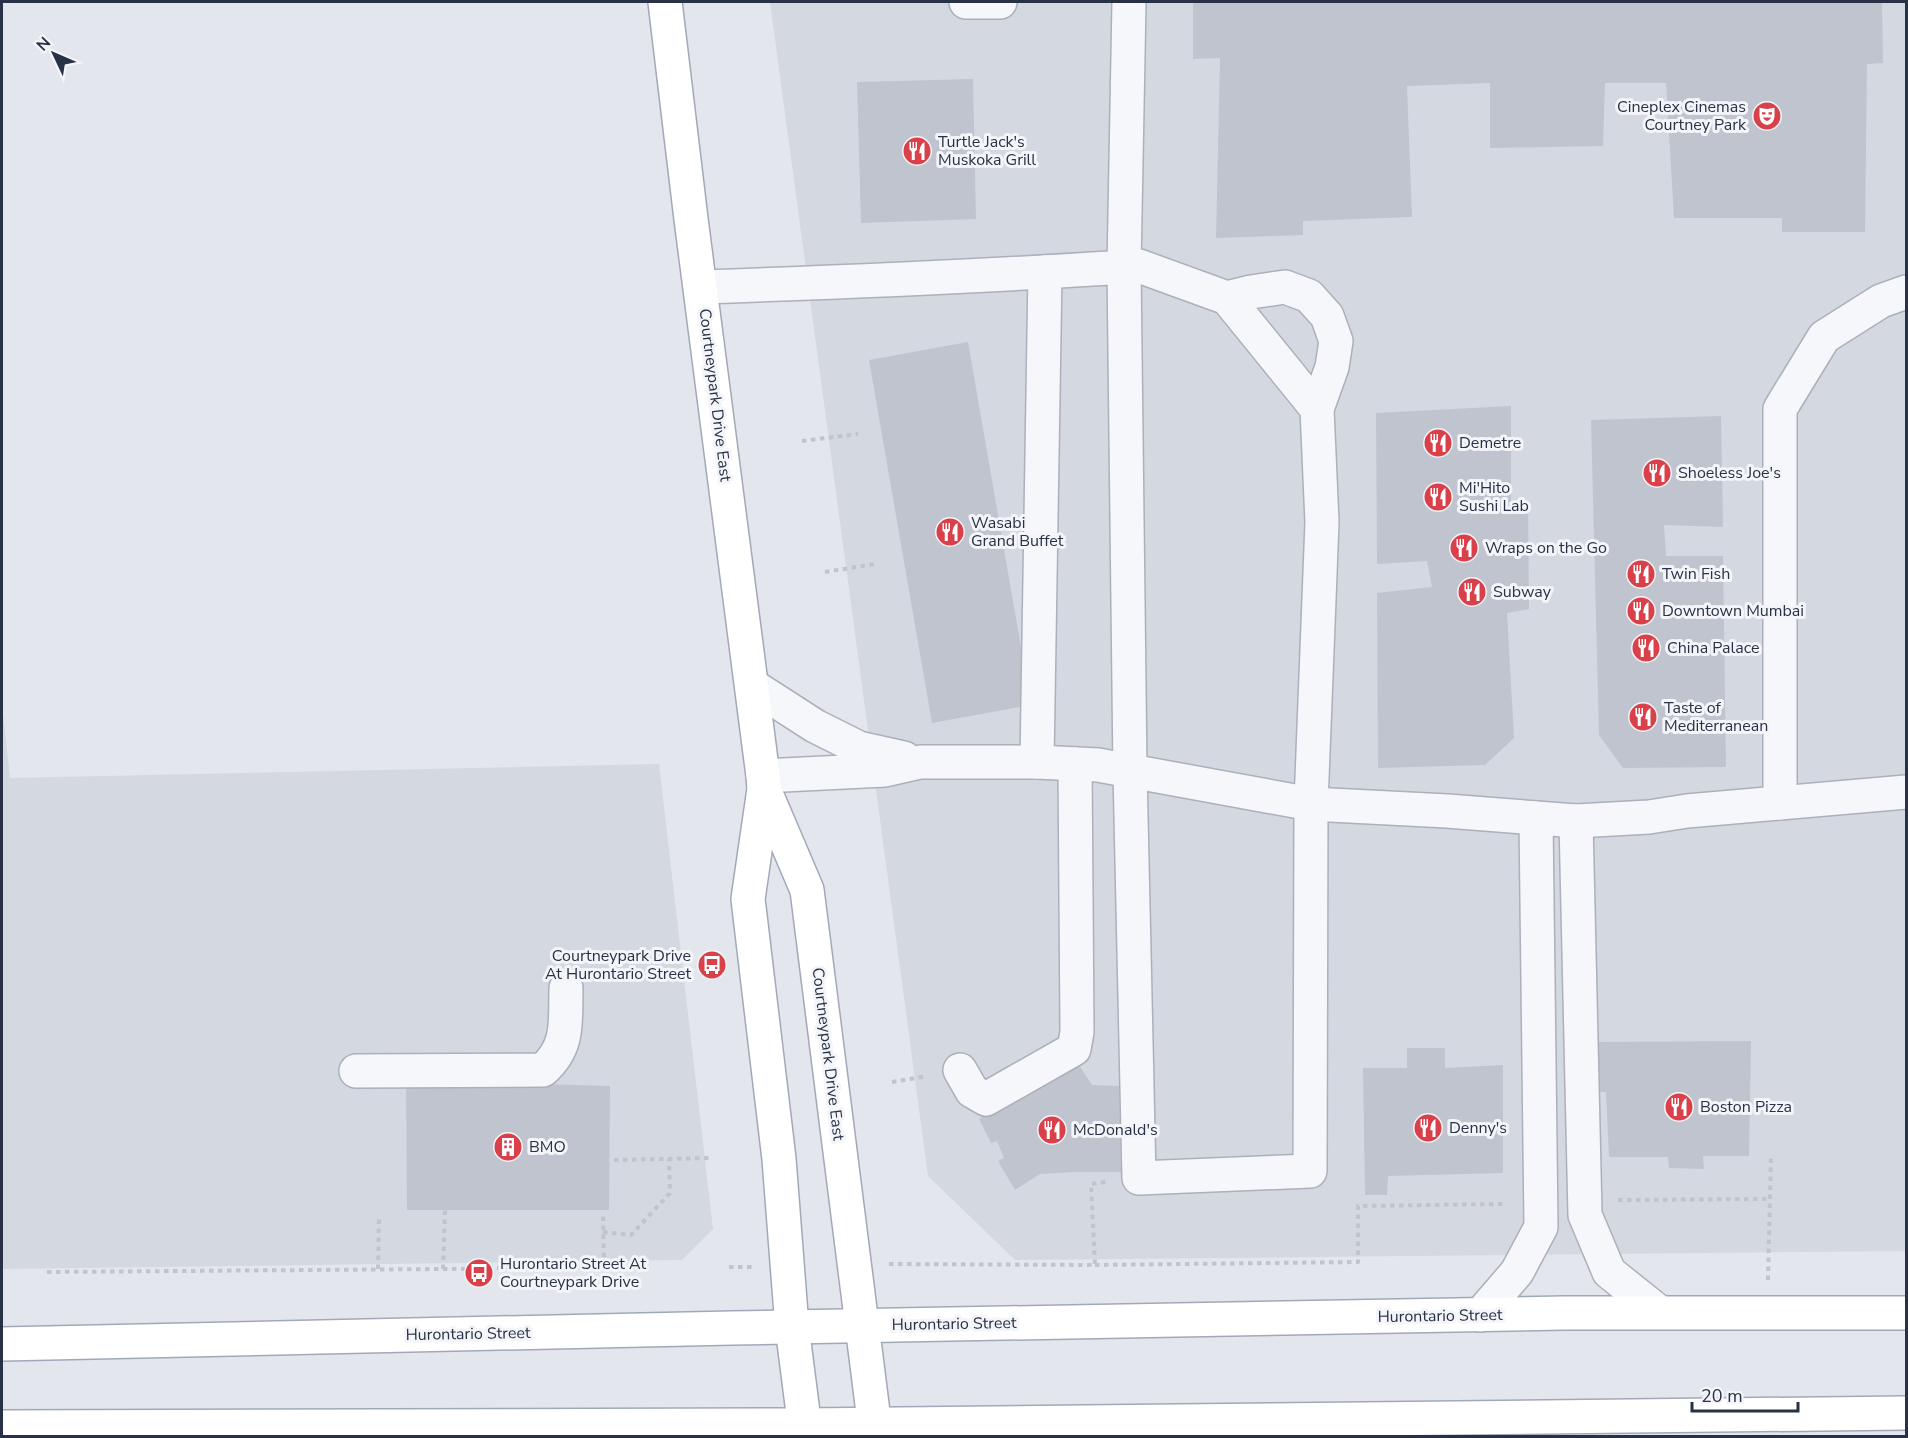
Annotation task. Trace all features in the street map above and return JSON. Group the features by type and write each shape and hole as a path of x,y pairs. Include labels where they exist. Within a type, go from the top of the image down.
{"main road":[{"name":"Courtneypark Drive East","path":"665,2 764,782 748,899 779,1159 786,1266 805,1431"},
{"name":"Courtneypark Drive East","path":"764,782 807,890 875,1430"},
{"name":"Hurontario Street","path":"2,1344 1659,1312 1906,1313"},
{"path":"2,1427 805,1431 1906,1413"}],"lane":[{"path":"966,2 1000,2"},
{"path":"1129,2 1124,267 1130,771 1139,1178 1310,1171 1311,804 1322,522 1317,409 1332,367 1336,341 1327,316 1309,296 1285,287 1227,298"},
{"path":"701,287 1139,266 1227,298 1317,409"},
{"path":"1037,762 1045,272"},
{"path":"1780,803 1780,409 1824,337 1881,301 1906,292"},
{"path":"753,686 815,726 859,748 920,762"},
{"path":"764,782 885,770 920,762 1037,762 1098,765 1311,804 1576,821 1650,817 1687,811 1906,792"},
{"path":"960,1070 972,1091 986,1099 1074,1049 1077,1032 1075,764"},
{"path":"1480,1315 1517,1272 1541,1227 1536,818"},
{"path":"1576,821 1586,1215 1609,1272 1659,1312"},
{"path":"356,1071 543,1070 556,1058 564,1038 566,988"}],"path":[{"path":"802,441 858,435"},
{"path":"825,572 875,564"},
{"path":"1768,1313 1771,1157"},
{"path":"614,1160 711,1158"},
{"path":"603,1232 631,1235 670,1193 669,1159"},
{"path":"1095,1265 1091,1184 1139,1178"},
{"path":"1585,1200 1770,1199"},
{"path":"854,1265 1358,1262 1358,1206 1541,1204"},
{"path":"443,1269 445,1209"},
{"path":"47,1272 604,1267 603,1214"},
{"path":"378,1269 379,1218"},
{"path":"729,1267 786,1266"}],"shaded area":[{"path":"770,2 1906,2 1906,1251 1015,1260 928,1176"},
{"path":"2,704 10,778 659,764 713,1229 682,1260 2,1269"}],"building":[{"name":"Cineplex Cinemas Courtney Park","path":"1193,2 1882,2 1883,63 1867,64 1865,232 1782,232 1782,218 1674,218 1666,83 1605,83 1603,146 1490,148 1490,83 1407,86 1412,217 1303,221 1303,235 1216,238 1220,58 1193,59"},
{"name":"Turtle Jack's Muskoka Grill","path":"973,79 976,219 861,223 857,82"},
{"name":"Wasabi Grand Buffet","path":"968,342 1031,705 932,723 869,360"},
{"path":"1511,406 1511,506 1528,502 1529,609 1507,613 1514,738 1485,765 1378,768 1377,593 1432,587 1427,561 1377,564 1376,413"},
{"path":"1721,416 1723,527 1664,525 1666,556 1723,556 1726,767 1623,768 1599,735 1591,420"},
{"path":"1751,1041 1749,1156 1703,1156 1704,1169 1669,1168 1668,1157 1609,1157 1606,1092 1595,1092 1596,1042"},
{"path":"1407,1048 1445,1048 1445,1068 1503,1065 1503,1173 1388,1176 1387,1195 1365,1195 1363,1068 1407,1068"},
{"name":"McDonald's","path":"1074,1057 1092,1085 1119,1086 1121,1172 1040,1174 1015,1190 998,1161 1004,1158 997,1141 991,1143 979,1119"},
{"name":"BMO","path":"406,1080 610,1086 609,1210 407,1210"}],"place":[{"name":"Cineplex Cinemas Courtney Park","path":"1767,116"},
{"name":"Turtle Jack's Muskoka Grill","path":"917,151"},
{"name":"Demetre","path":"1438,443"},
{"name":"Shoeless Joe's","path":"1657,473"},
{"name":"Mi'Hito Sushi Lab","path":"1438,497"},
{"name":"Wasabi Grand Buffet","path":"950,532"},
{"name":"Wraps on the Go","path":"1464,548"},
{"name":"Twin Fish","path":"1641,574"},
{"name":"Subway","path":"1472,592"},
{"name":"Downtown Mumbai","path":"1641,611"},
{"name":"China Palace","path":"1646,648"},
{"name":"Taste of Mediterranean","path":"1643,717"},
{"name":"Courtneypark Drive At Hurontario Street","path":"712,965"},
{"name":"Boston Pizza","path":"1679,1107"},
{"name":"Denny's","path":"1428,1128"},
{"name":"McDonald's","path":"1052,1130"},
{"name":"BMO","path":"508,1147"},
{"name":"Hurontario Street At Courtneypark Drive","path":"479,1273"}]}
